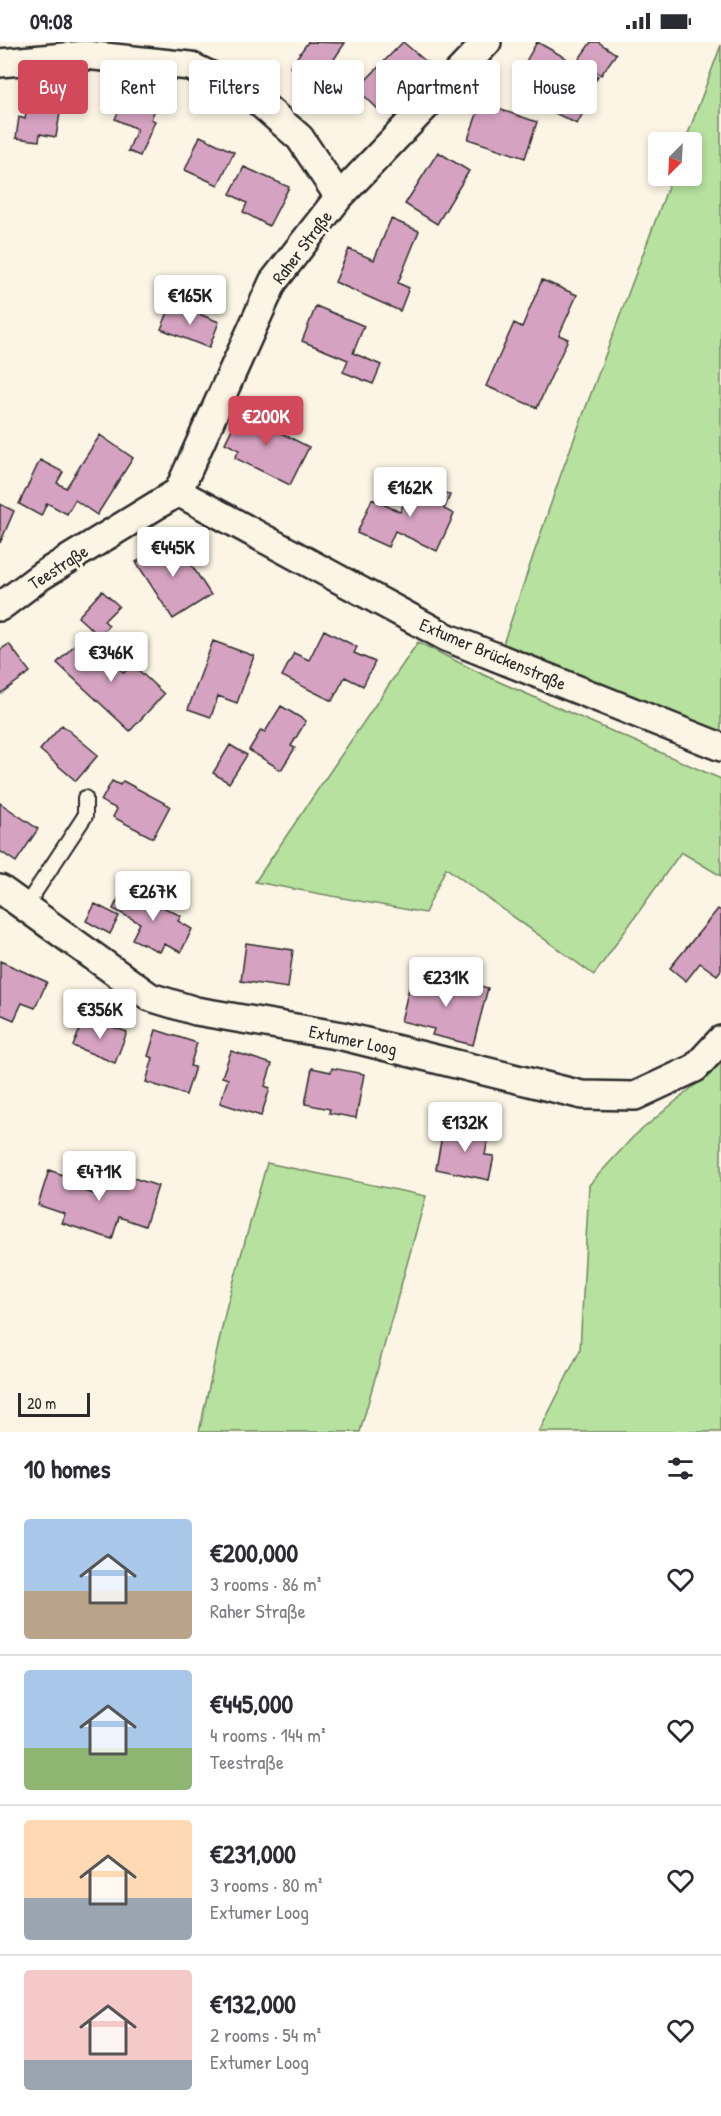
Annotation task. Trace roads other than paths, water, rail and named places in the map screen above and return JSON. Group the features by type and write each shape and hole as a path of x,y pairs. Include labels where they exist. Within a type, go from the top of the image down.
{"street":[{"name":"Raher Straße","path":"178,492 273,282 339,197 487,42"},
{"path":"0,63 85,55 190,66 251,95 300,138 339,197"},
{"name":"Teestraße","path":"0,607 41,576 178,492"},
{"name":"Extumer Brückenstraße","path":"178,492 446,637 721,747"},
{"name":"Extumer Loog","path":"0,889 150,997 195,1011 342,1036 582,1095 635,1096 695,1068 721,1040"}],"lane":[{"path":"25,908 85,816 85,798"}]}
